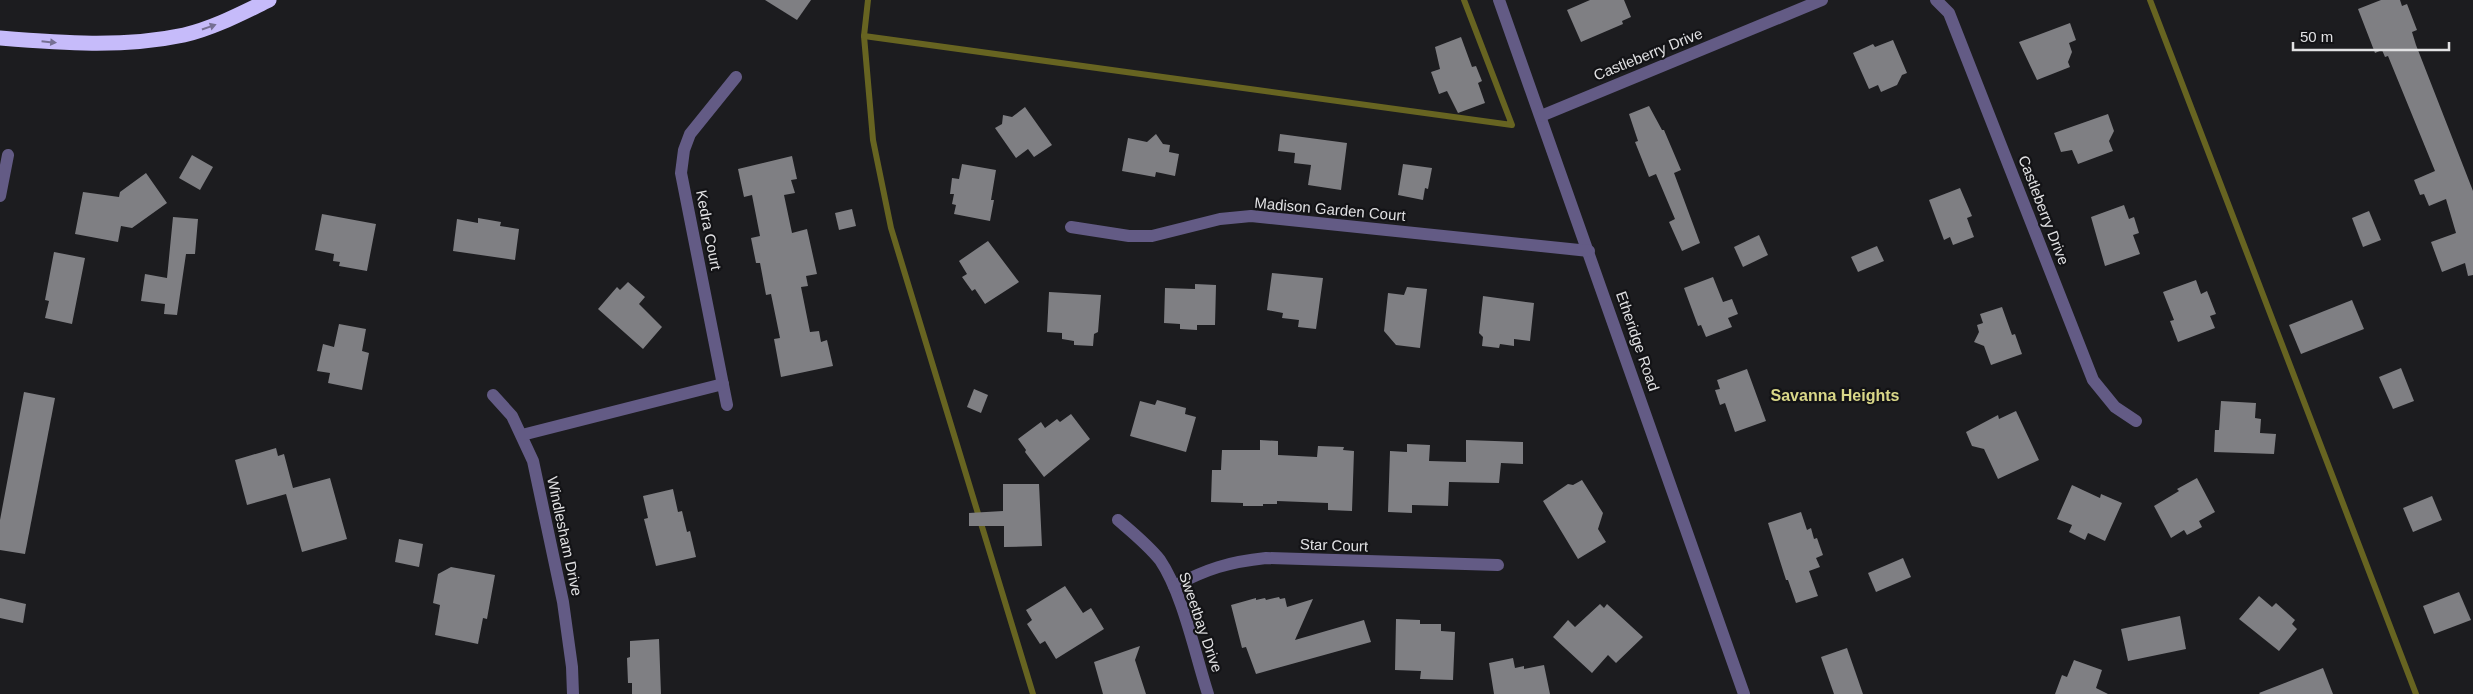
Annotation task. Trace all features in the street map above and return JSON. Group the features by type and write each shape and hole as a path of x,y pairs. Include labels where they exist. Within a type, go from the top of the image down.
{"highway":[{"path":"0,38 99,44 148,40 185,34 212,26 269,0"}],"street":[{"name":"Etheridge Road","path":"1499,0 1744,694"},
{"name":"Castleberry Drive","path":"1541,116 1822,0"},
{"name":"Castleberry Drive","path":"1936,0 1950,13 2093,380 2115,407 2136,421"},
{"name":"Kedra Court","path":"727,405 681,173 684,150 690,134 736,77"},
{"path":"0,196 8,155"},
{"name":"Madison Garden Court","path":"1071,227 1129,236 1152,236 1220,219 1251,216 1589,251"},
{"path":"522,436 723,384"},
{"name":"Windlesham Drive","path":"493,395 512,416 533,462 563,602 572,667 572,694"},
{"name":"Sweetbay Drive","path":"1118,520 1141,539 1160,560 1174,586 1208,694"},
{"name":"Star Court","path":"1174,586 1202,571 1234,561 1266,558 1498,565"}],"building":[{"path":"765,0 811,0 797,20"},
{"path":"1590,0 1624,0 1631,17 1622,21 1623,24 1581,42 1567,10"},
{"path":"2381,0 2400,0 2402,6 2407,4 2417,30 2412,32 2416,45 2473,191 2473,275 2468,276 2465,263 2442,272 2431,242 2456,233 2446,199 2429,206 2424,194 2420,195 2414,180 2435,171 2388,56 2385,57 2382,50 2375,53 2358,9"},
{"path":"2070,23 2076,40 2069,43 2072,52 2068,62 2070,67 2037,80 2019,42"},
{"path":"1461,37 1472,67 1476,66 1482,81 1478,83 1485,103 1458,113 1447,91 1439,94 1431,72 1440,69 1435,47"},
{"path":"1893,40 1907,73 1902,75 1897,85 1881,92 1878,85 1869,89 1853,53 1873,44 1875,47"},
{"path":"1649,106 1662,130 1664,130 1681,170 1674,173 1700,243 1682,251 1669,222 1675,219 1656,174 1649,177 1635,142 1638,141 1629,114"},
{"path":"1025,107 1052,145 1034,157 1028,149 1016,158 995,128 1002,124 1003,115 1012,117"},
{"path":"2108,114 2114,131 2109,141 2113,151 2078,164 2072,150 2061,152 2054,133"},
{"path":"1156,134 1163,144 1170,145 1169,152 1179,154 1175,176 1156,172 1155,177 1122,171 1128,138 1147,142"},
{"path":"1280,134 1347,143 1341,190 1308,185 1311,165 1294,163 1295,153 1278,151"},
{"path":"192,155 213,167 200,190 179,178"},
{"path":"792,156 797,179 791,180 795,193 784,195 792,233 807,229 817,274 806,276 808,286 801,287 810,332 819,331 821,342 827,340 833,366 781,377 774,339 780,338 771,294 766,295 760,263 756,263 751,238 760,236 752,195 744,197 738,169"},
{"path":"962,164 996,170 991,200 994,200 990,221 954,214 956,205 952,204 954,194 950,194 952,178 959,179"},
{"path":"1403,164 1432,168 1428,189 1425,188 1423,200 1398,195"},
{"path":"146,173 167,203 132,228 121,226 118,242 75,234 83,192 119,197 120,192"},
{"path":"1960,188 1972,216 1967,218 1974,237 1953,245 1950,237 1944,240 1929,200"},
{"path":"2124,205 2129,219 2134,217 2139,233 2133,235 2140,254 2105,266 2091,217"},
{"path":"852,209 856,226 839,230 835,213"},
{"path":"2369,211 2381,240 2363,247 2352,218"},
{"path":"322,214 376,224 367,271 339,266 340,262 333,261 334,254 315,250"},
{"path":"173,217 198,219 195,254 186,254 177,315 164,314 165,304 141,301 145,274 167,278"},
{"path":"478,218 501,222 500,226 519,229 515,260 453,251 457,219 478,223"},
{"path":"1759,235 1768,255 1743,267 1734,247"},
{"path":"988,241 1019,282 985,304 975,289 972,291 962,277 967,274 959,261"},
{"path":"1877,246 1884,261 1858,272 1851,257"},
{"path":"54,252 85,258 72,324 45,318 49,301 45,300"},
{"path":"1272,273 1323,278 1316,329 1298,327 1299,320 1282,318 1283,313 1267,310"},
{"path":"1713,277 1723,302 1732,299 1738,314 1728,318 1732,327 1706,337 1701,325 1698,326 1684,288"},
{"path":"2196,280 2201,294 2207,291 2216,314 2210,316 2215,328 2178,342 2170,321 2174,320 2163,292"},
{"path":"628,282 645,297 639,304 662,327 643,349 598,309 617,287 620,290"},
{"path":"1195,284 1216,285 1215,325 1197,325 1197,330 1180,329 1180,324 1164,323 1165,288 1195,289"},
{"path":"1407,287 1427,289 1420,348 1396,345 1384,331 1388,293 1404,295"},
{"path":"1049,292 1101,295 1098,332 1094,334 1093,346 1074,345 1074,341 1062,339 1062,333 1047,332"},
{"path":"1483,296 1534,303 1530,341 1514,339 1514,346 1500,344 1499,348 1482,346 1483,337 1479,333"},
{"path":"2352,300 2364,329 2301,354 2289,325"},
{"path":"2002,307 2012,335 2015,334 2022,354 1991,365 1984,346 1974,342 1979,332 1977,325 1983,323 1980,314"},
{"path":"339,324 366,329 362,351 369,353 362,390 328,383 330,373 317,371 323,344 334,347"},
{"path":"2401,368 2414,401 2393,409 2379,377"},
{"path":"1747,369 1766,421 1735,432 1725,403 1720,405 1715,390 1720,389 1717,380"},
{"path":"974,389 988,395 981,413 967,407"},
{"path":"24,392 55,398 25,554 0,550 0,520"},
{"path":"1157,400 1186,408 1185,414 1196,417 1186,452 1130,436 1140,401 1155,405"},
{"path":"2221,401 2256,403 2255,418 2261,419 2260,433 2276,434 2274,454 2214,452 2215,430 2219,430"},
{"path":"2016,411 2039,460 1998,479 1984,449 1972,446 1966,432 1998,415 1999,419"},
{"path":"1071,414 1090,439 1044,477 1025,452 1026,450 1018,439 1041,422 1045,428 1057,419 1060,422"},
{"path":"1260,440 1278,441 1278,455 1317,457 1318,446 1344,447 1343,450 1354,451 1352,511 1328,510 1328,503 1277,501 1277,504 1243,506 1243,503 1211,502 1212,470 1221,470 1222,450 1260,450"},
{"path":"1466,440 1523,442 1523,464 1501,463 1499,483 1449,482 1448,506 1412,505 1412,513 1388,512 1390,451 1407,452 1407,444 1430,445 1429,461 1466,462"},
{"path":"276,448 278,456 284,454 293,488 330,478 347,539 302,552 286,494 247,505 235,460"},
{"path":"2197,478 2215,512 2199,521 2202,527 2187,535 2184,530 2171,538 2154,506 2179,491 2177,489"},
{"path":"1582,480 1603,513 1598,529 1606,542 1578,559 1543,501 1568,484 1573,485"},
{"path":"1003,484 1039,484 1042,546 1004,547 1004,526 969,526 969,513 1003,511"},
{"path":"2072,485 2100,498 2101,494 2122,503 2105,541 2088,533 2085,540 2069,532 2072,525 2057,519"},
{"path":"673,489 678,512 682,511 687,532 690,531 696,557 656,566 644,519 648,518 643,496"},
{"path":"2432,496 2442,520 2413,532 2403,508"},
{"path":"1801,512 1807,530 1811,528 1814,539 1817,538 1823,555 1816,558 1820,567 1809,571 1818,596 1796,603 1788,580 1786,580 1768,523"},
{"path":"399,539 423,544 419,567 395,562"},
{"path":"1903,558 1911,577 1876,592 1868,573"},
{"path":"451,567 495,575 487,619 483,618 478,644 435,635 440,605 433,603 438,574"},
{"path":"1065,586 1083,613 1091,608 1104,629 1056,659 1045,641 1040,644 1027,624 1032,620 1026,610"},
{"path":"2459,592 2471,620 2434,634 2423,606"},
{"path":"2259,596 2272,607 2276,603 2295,620 2292,624 2297,629 2279,651 2239,619"},
{"path":"1279,597 1280,599 1285,598 1287,607 1313,599 1295,640 1364,620 1371,642 1256,674 1246,647 1242,648 1231,605 1256,598 1256,600 1265,598 1266,600"},
{"path":"0,598 26,604 23,623 0,618"},
{"path":"1600,604 1604,608 1607,604 1643,637 1616,663 1608,655 1592,673 1553,637 1568,620 1575,627"},
{"path":"2180,616 2186,649 2128,661 2121,629"},
{"path":"1396,619 1420,620 1420,624 1441,624 1441,631 1455,632 1453,680 1420,679 1421,671 1395,670"},
{"path":"659,639 661,694 632,694 632,683 628,683 627,658 630,657 630,641"},
{"path":"1140,646 1135,660 1146,694 1103,694 1094,662"},
{"path":"1847,648 1863,694 1834,694 1821,657"},
{"path":"1513,658 1515,668 1524,666 1524,669 1544,665 1550,694 1494,694 1489,663"},
{"path":"2074,660 2102,670 2096,688 2108,694 2055,694 2062,675 2067,677"},
{"path":"2323,668 2333,694 2259,693"}],"waterway":[{"path":"868,0 864,36 873,140 891,228 1033,694"},
{"path":"864,36 1512,125 1464,0"},
{"path":"2150,0 2416,694"}],"district":[{"name":"Savanna Heights","path":"1835,395"}]}
